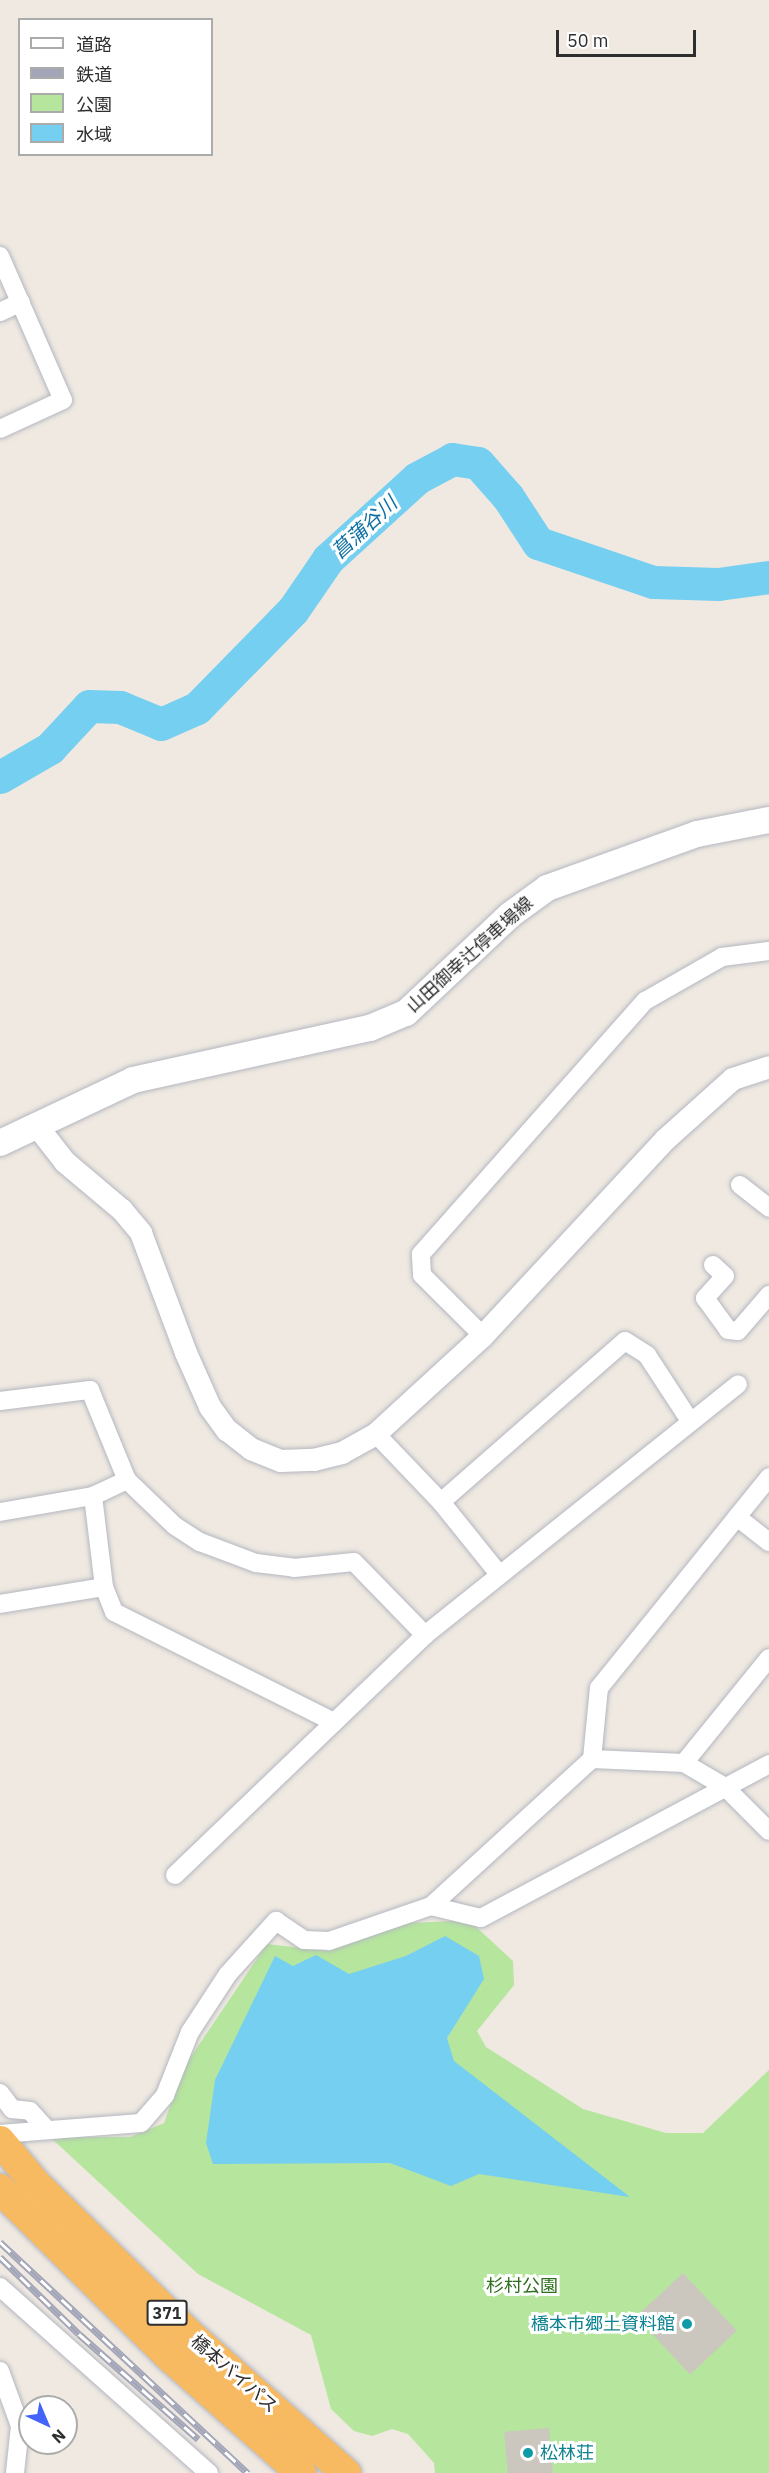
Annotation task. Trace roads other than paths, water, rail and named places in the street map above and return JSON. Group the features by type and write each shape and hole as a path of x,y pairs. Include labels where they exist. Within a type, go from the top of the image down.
{"highway":[{"name":"橋本バイパス","path":"0,2141 36,2184 187,2332 346,2473"},
{"name":"橋本バイパス","path":"0,2188 171,2358 301,2473"}],"main road":[{"name":"山田御幸辻停車場線","path":"0,1143 133,1080 370,1028 406,1013 510,915 547,888 697,834 769,820"}],"street":[{"path":"0,256 63,400 0,429"},
{"path":"0,312 21,302"},
{"path":"483,1336 422,1275 421,1254 645,1000 722,957 769,951"},
{"path":"37,1126 65,1162 122,1210 141,1233 186,1353 210,1407 227,1430 251,1449 281,1461 342,1453 376,1434 483,1336 664,1140 733,1079 769,1067"},
{"path":"740,1185 769,1208"},
{"path":"713,1264 725,1276 705,1298 728,1330 738,1331 769,1295"},
{"path":"441,1502 625,1341 647,1355 690,1421"},
{"path":"175,1875 425,1635 498,1573 738,1384"},
{"path":"0,1401 90,1390 127,1480 175,1526 200,1542 256,1563 294,1568 354,1562 425,1635"},
{"path":"376,1434 441,1502 498,1573"},
{"path":"0,2134 141,2124 165,2095 190,2031 221,1983 276,1921 304,1940 329,1941 431,1906 592,1759 599,1688 769,1477"},
{"path":"0,1512 93,1496 127,1480"},
{"path":"93,1496 104,1587 114,1612 334,1722"},
{"path":"737,1517 769,1542"},
{"path":"0,1604 104,1587"},
{"path":"684,1763 769,1658"},
{"path":"592,1759 684,1763 725,1787 769,1831"},
{"path":"431,1906 481,1918 769,1764"},
{"path":"0,2093 12,2109 30,2111 47,2130"},
{"path":"0,2287 209,2473"},
{"path":"0,2371 20,2426 15,2473"}],"water":[{"path":"445,1936 479,1956 484,1979 447,2038 454,2061 630,2197 479,2174 451,2186 390,2163 213,2164 206,2143 215,2080 275,1956 293,1966 316,1955 349,1974 406,1956"}],"waterway":[{"name":"菖蒲谷川","path":"0,777 50,748 89,706 120,707 161,724 197,708 293,610 328,559 417,478 452,459 478,463 508,497 538,543 653,582 718,584 769,577"}],"railway":[{"path":"0,2242 248,2473"},
{"path":"0,2257 79,2334 198,2439"}],"place":[{"name":"橋本市郷土資料館","path":"687,2324"},
{"name":"松林荘","path":"528,2453"}],"park label":[{"name":"杉村公園","path":"522,2286"}]}
